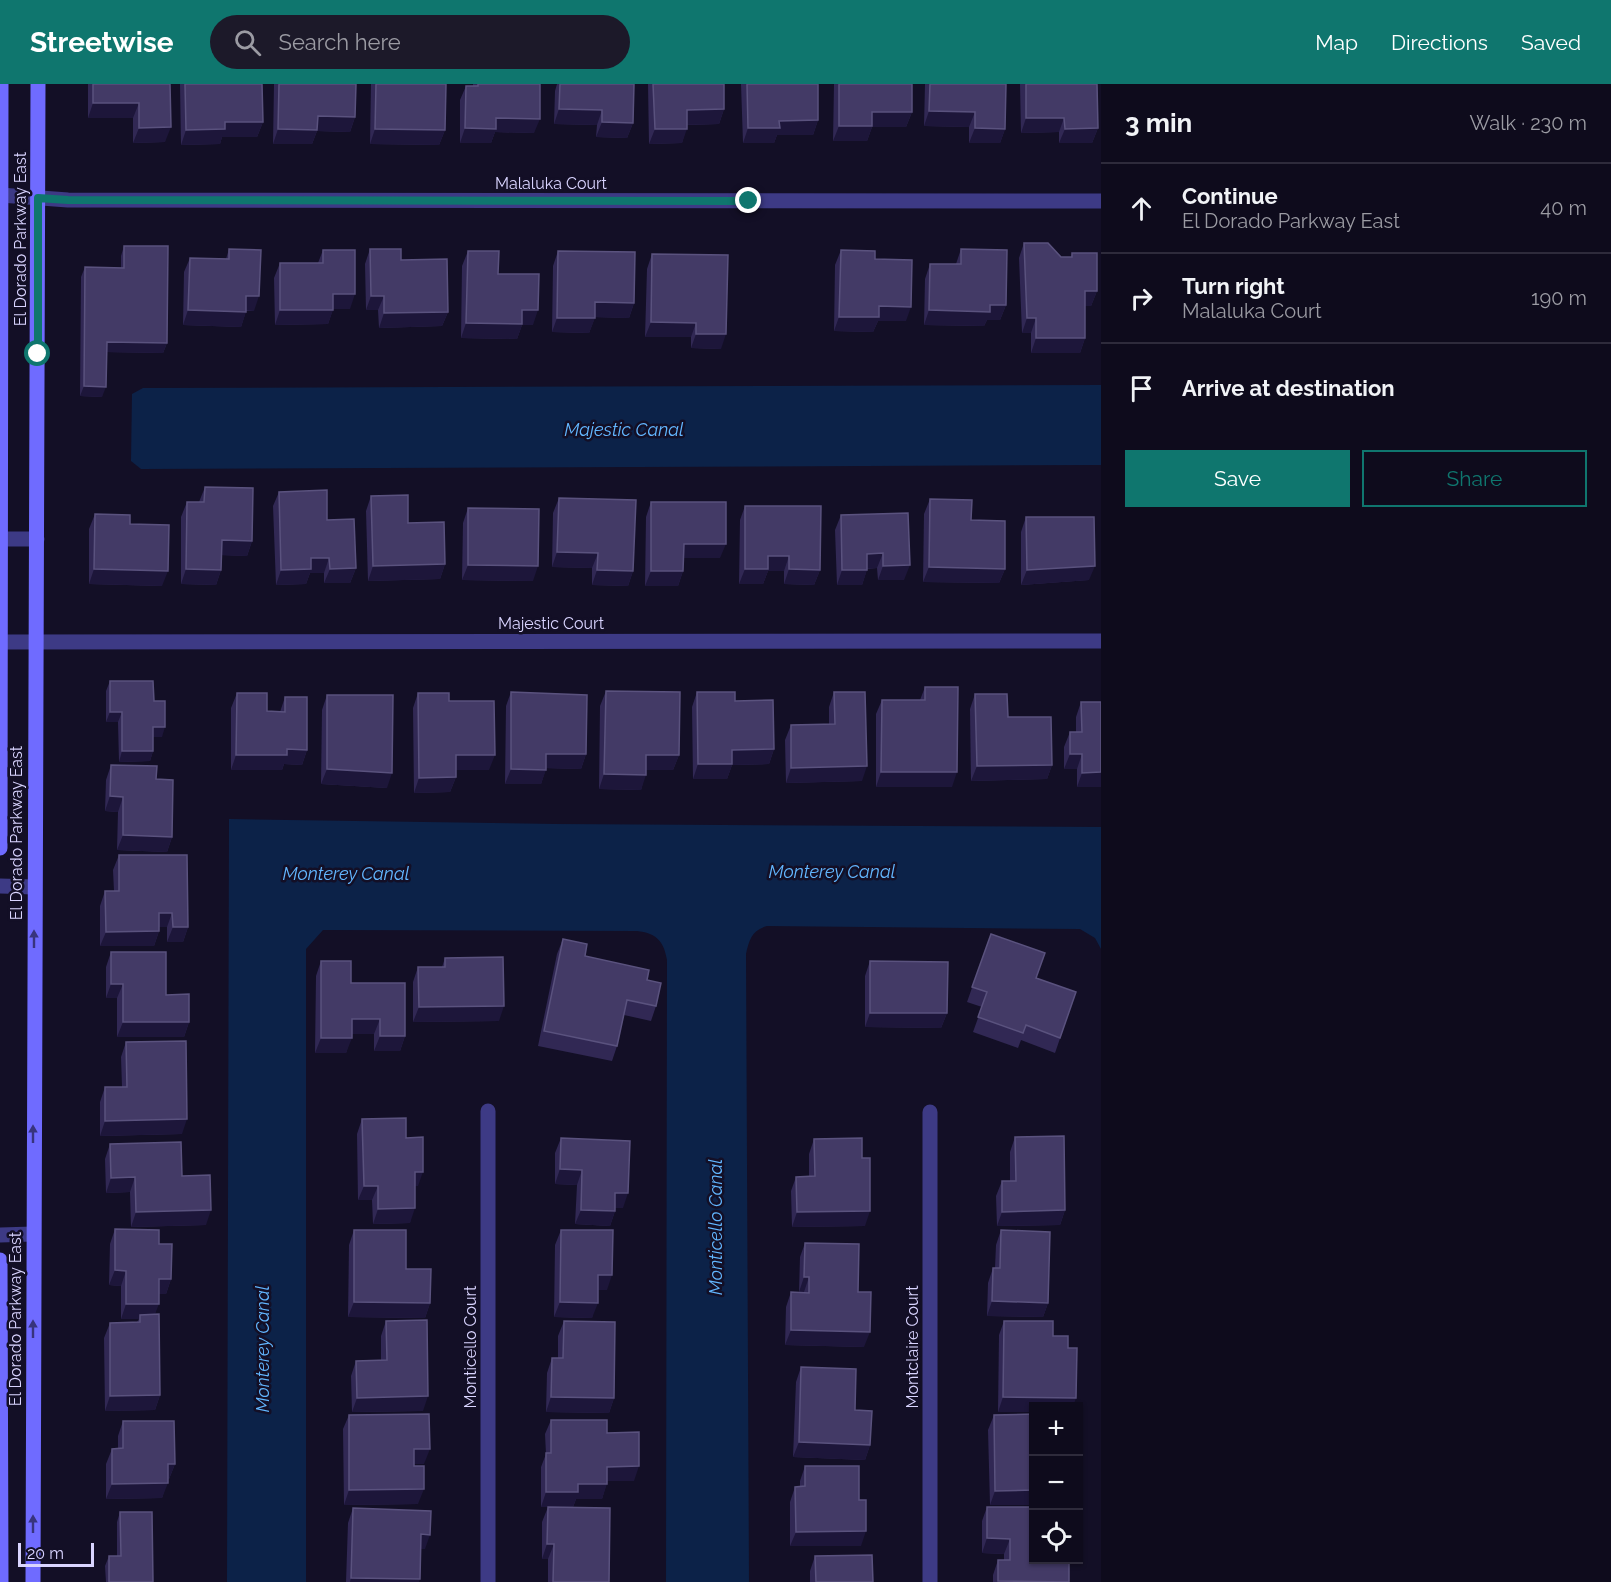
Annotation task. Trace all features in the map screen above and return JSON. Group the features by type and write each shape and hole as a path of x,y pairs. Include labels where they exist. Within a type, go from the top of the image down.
{"street":[{"name":"El Dorado Parkway East","path":"0,848 1,84"},
{"name":"El Dorado Parkway East","path":"33,1582 38,84"},
{"name":"Malaluka Court","path":"0,195 68,200 1101,201"},
{"path":"0,539 37,539"},
{"name":"Majestic Court","path":"1,642 1101,641"},
{"path":"0,886 34,887"},
{"name":"Monticello Court","path":"488,1111 488,1582"},
{"name":"Montclaire Court","path":"930,1112 930,1582"},
{"path":"0,1235 33,1234"},
{"name":"El Dorado Parkway East","path":"0,1260 1,1582"}],"water":[{"name":"Majestic Canal","path":"1101,385 1101,465 141,469 131,461 132,394 143,388"},
{"path":"229,819 556,824 1101,827 1101,949 1095,938 1080,929 767,926 758,930 750,940 746,954 749,1582 666,1582 667,960 661,943 654,936 637,931 323,930 306,949 306,1582 227,1582"}],"building":[{"path":"93,84 170,84 171,127 139,128 139,103 93,103"},
{"path":"185,84 262,84 263,122 225,122 225,129 186,130"},
{"path":"279,84 356,84 355,117 318,116 317,130 278,129"},
{"path":"376,84 446,84 445,130 375,129"},
{"path":"478,84 540,84 540,119 496,118 496,129 465,128 466,86 478,86"},
{"path":"560,84 634,84 633,123 602,122 602,110 559,109"},
{"path":"653,84 724,84 724,109 687,110 687,129 655,129"},
{"path":"747,84 818,84 818,120 779,121 780,128 748,128"},
{"path":"839,84 912,84 912,112 872,112 872,126 839,126"},
{"path":"930,84 1006,84 1005,129 975,128 975,112 929,111"},
{"path":"1026,84 1097,84 1098,128 1065,129 1064,118 1026,118"},
{"path":"1024,243 1048,243 1061,257 1072,257 1072,253 1097,253 1097,291 1085,291 1085,338 1036,338 1036,318 1027,318"},
{"path":"124,246 168,246 167,343 107,342 106,387 84,386 85,267 124,268"},
{"path":"229,249 261,250 259,296 246,296 246,312 188,310 190,258 229,259"},
{"path":"370,249 401,249 401,260 447,259 448,312 384,313 384,296 371,296"},
{"path":"961,249 1007,250 1006,305 990,305 990,312 929,310 930,264 961,264"},
{"path":"323,250 355,250 355,294 333,294 333,310 280,310 280,263 323,263"},
{"path":"841,250 875,251 875,259 912,260 911,307 879,306 879,317 839,317"},
{"path":"468,251 499,251 498,274 539,274 538,310 522,310 522,324 466,323"},
{"path":"558,251 635,252 634,303 595,302 595,318 557,318"},
{"path":"652,254 728,255 726,334 696,334 696,323 651,322"},
{"path":"205,487 253,488 252,541 222,540 221,570 186,569 187,502 204,502"},
{"path":"327,490 327,520 354,519 356,568 330,569 329,558 311,558 311,569 281,570 279,492"},
{"path":"408,495 408,523 444,522 445,564 373,566 371,496"},
{"path":"559,498 636,500 633,571 597,570 598,553 557,552"},
{"path":"930,499 972,500 971,520 1005,521 1005,569 929,567"},
{"path":"651,502 726,502 726,544 684,544 683,571 651,571"},
{"path":"745,506 821,506 820,570 789,569 789,556 768,556 768,569 745,569"},
{"path":"468,508 539,509 538,566 468,565"},
{"path":"908,513 910,565 883,566 883,553 867,554 867,570 842,570 841,515"},
{"path":"95,514 130,515 130,524 169,525 168,571 94,569"},
{"path":"1026,517 1094,517 1095,566 1027,570"},
{"path":"110,681 153,681 154,701 165,701 165,727 153,727 153,751 122,751 122,712 110,712"},
{"path":"925,687 958,687 957,772 881,772 882,700 925,700"},
{"path":"606,691 680,692 679,755 646,755 646,775 604,774"},
{"path":"511,692 587,695 586,754 546,754 546,770 511,769"},
{"path":"697,692 735,692 735,701 773,700 774,749 732,750 732,764 698,764"},
{"path":"834,692 865,692 867,766 791,768 791,725 835,724"},
{"path":"237,693 267,693 267,711 285,712 285,697 307,697 307,750 287,749 287,755 236,755"},
{"path":"418,693 449,693 449,701 494,701 495,755 456,755 456,777 419,778"},
{"path":"975,694 1007,694 1008,717 1051,717 1052,765 977,766"},
{"path":"327,695 393,695 392,773 327,769"},
{"path":"1081,702 1101,702 1101,772 1082,773 1082,754 1070,754 1070,732 1082,732"},
{"path":"111,765 157,766 156,779 173,780 172,837 123,835 123,797 110,796"},
{"path":"119,855 187,855 188,927 173,927 172,913 159,913 159,931 106,932 105,891 119,891"},
{"path":"991,934 1045,953 1036,978 1076,992 1060,1038 1026,1025 1023,1033 978,1017 987,992 972,987"},
{"path":"563,939 587,944 585,956 649,970 647,980 661,983 656,1006 627,1000 617,1046 544,1031"},
{"path":"111,952 166,952 166,995 189,994 189,1022 123,1022 123,984 111,984"},
{"path":"503,957 504,1006 419,1007 418,967 445,967 445,958"},
{"path":"321,961 351,961 351,983 405,983 405,1036 380,1036 380,1019 352,1019 352,1038 321,1038"},
{"path":"870,961 948,962 947,1013 870,1013"},
{"path":"186,1041 187,1119 105,1121 105,1087 127,1087 126,1042"},
{"path":"406,1118 406,1138 423,1137 423,1172 415,1172 415,1208 378,1209 378,1186 364,1186 362,1119"},
{"path":"1064,1136 1065,1210 1002,1212 1002,1181 1016,1181 1015,1137"},
{"path":"561,1138 630,1141 628,1193 615,1193 615,1211 581,1210 582,1170 560,1169"},
{"path":"862,1138 862,1158 870,1158 870,1211 797,1212 796,1177 815,1176 814,1139"},
{"path":"181,1142 182,1176 210,1175 211,1210 136,1212 135,1177 111,1178 110,1144"},
{"path":"115,1229 159,1230 159,1244 172,1244 171,1279 159,1279 159,1304 126,1304 126,1271 115,1270"},
{"path":"354,1230 406,1230 406,1269 431,1269 430,1303 354,1302"},
{"path":"561,1230 613,1230 612,1275 598,1275 598,1303 560,1302"},
{"path":"1001,1230 1050,1232 1048,1303 992,1301 993,1268 1000,1268"},
{"path":"805,1243 859,1244 858,1292 871,1292 870,1332 791,1330 791,1292 809,1293 809,1277 804,1277"},
{"path":"159,1314 160,1395 110,1396 110,1323 140,1322 140,1315"},
{"path":"427,1320 428,1396 357,1398 356,1361 387,1360 386,1321"},
{"path":"564,1321 615,1322 614,1398 551,1397 552,1358 563,1358"},
{"path":"1004,1321 1053,1321 1053,1336 1068,1336 1068,1348 1077,1348 1076,1398 1003,1397"},
{"path":"801,1367 856,1369 855,1410 872,1411 870,1445 799,1442"},
{"path":"429,1414 430,1449 414,1449 414,1466 424,1466 424,1489 349,1490 349,1415"},
{"path":"1029,1414 1029,1490 995,1491 994,1415"},
{"path":"551,1420 607,1420 607,1433 639,1432 639,1466 607,1467 607,1484 578,1484 578,1492 546,1492 546,1453 551,1453"},
{"path":"123,1421 174,1421 175,1464 168,1464 168,1483 112,1484 112,1449 123,1448"},
{"path":"805,1466 859,1466 859,1500 866,1500 866,1531 796,1532 795,1487 805,1486"},
{"path":"548,1507 610,1508 609,1582 553,1582 554,1544 547,1544"},
{"path":"987,1507 1029,1507 1029,1564 1069,1564 1069,1582 998,1581 998,1560 1010,1560 1010,1539 987,1538"},
{"path":"353,1508 431,1511 430,1535 421,1534 420,1579 351,1578"},
{"path":"120,1512 152,1512 153,1582 109,1582 109,1556 121,1556"},
{"path":"872,1555 873,1582 816,1582 815,1556"}],"route":[{"path":"38,354 38,198 68,200 749,201"}],"water label":[{"name":"Monterey Canal","path":"832,871"},
{"name":"Monterey Canal","path":"346,873"},
{"name":"Monticello Canal","path":"715,1227"},
{"name":"Monterey Canal","path":"262,1349"}]}
